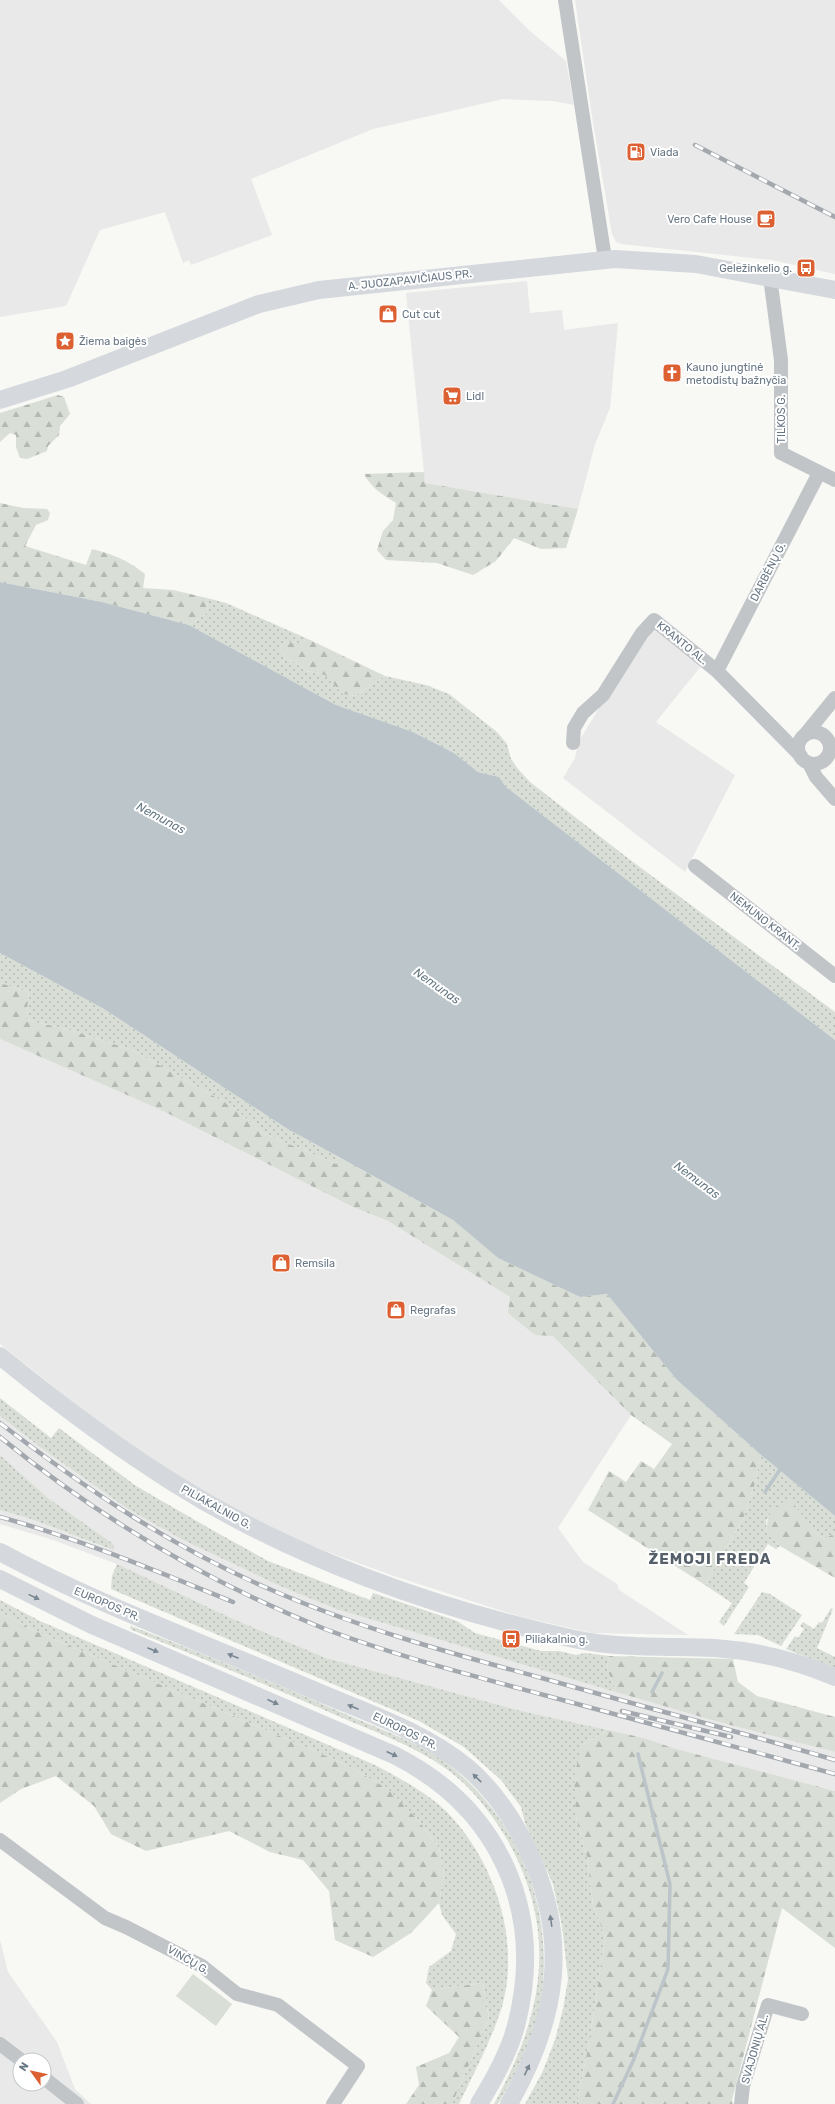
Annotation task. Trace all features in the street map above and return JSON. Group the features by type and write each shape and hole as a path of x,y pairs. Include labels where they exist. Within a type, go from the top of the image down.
{"main road":[{"name":"A. JUOZAPAVIČIAUS PR.","path":"0,400 67,379 259,304 299,294 605,259 672,261 770,277 835,290"},
{"name":"PILIAKALNIO G.","path":"0,1356 81,1419 128,1453 176,1484 259,1530 337,1565 395,1587 473,1612 575,1639 616,1644 718,1648 766,1655 813,1668 835,1677"},
{"name":"EUROPOS PR.","path":"0,1552 40,1574 119,1610 254,1665 412,1733 468,1768 490,1790 522,1836 535,1863 545,1892 551,1921 554,1960 547,2013 537,2048 527,2072 509,2104"},
{"path":"0,1579 92,1624 394,1755 430,1775 469,1810 498,1852 510,1878 522,1915 526,1953 525,1977 517,2023 502,2063 479,2104"}],"street":[{"path":"565,0 605,259"},
{"name":"TILKOS G.","path":"770,277 780,360 781,453 835,480"},
{"name":"DARBĖNŲ G.","path":"717,671 819,472"},
{"name":"KRANTO AL.","path":"574,743 574,728 583,713 604,694 642,633 654,620 717,671 811,765 835,799"},
{"path":"783,738 802,738 814,732 819,733 828,740 833,750 826,759 811,765 798,746 802,738 817,718 835,698"},
{"path":"817,718 819,733"},
{"name":"NEMUNO KRANT.","path":"695,866 835,976"},
{"name":"VINČŲ G.","path":"0,1840 105,1918 126,1927 202,1966 237,1994 278,2005 358,2066 333,2104"},
{"name":"SVAJONIŲ AL.","path":"742,2104 743,2086 768,2005 802,2014"},
{"path":"0,2044 12,2053"},
{"path":"52,2084 77,2104"}],"shaded area":[{"path":"0,0 499,0 530,31 566,61 574,105 553,101 503,99 373,129 251,179 272,235 191,265 189,260 183,263 165,212 100,230 66,306 0,317"},
{"path":"575,0 835,0 835,274 772,260 621,244 616,242 612,234 592,116"},
{"path":"527,281 530,313 562,310 564,330 618,323 610,408 595,444 578,509 425,483 406,293"},
{"path":"653,628 701,666 656,722 735,775 685,872 563,778 575,758 578,743 643,635"},
{"path":"0,1039 163,1111 353,1207 388,1221 510,1297 534,1335 553,1335 631,1415 558,1528 583,1562 617,1584 619,1590 688,1635 592,1633 518,1616 394,1576 273,1532 192,1487 114,1435 0,1344"},
{"path":"0,1416 44,1450 128,1509 183,1540 280,1586 336,1609 715,1721 835,1752 835,1791 673,1748 644,1738 521,1711 326,1658 231,1618 117,1564 53,1540 0,1524 0,1510 31,1519 112,1550 114,1548 112,1543 48,1498 0,1455"},
{"path":"0,1940 8,1972 57,2042 75,2089 91,2104 0,2104"}],"green space":[{"path":"58,395 64,397 70,414 60,426 59,435 48,446 47,451 27,459 20,458 16,447 16,435 10,433 0,442 0,413"},
{"path":"424,472 425,483 578,509 566,548 541,549 514,538 496,561 473,575 437,563 386,560 377,550 383,531 393,520 396,503 374,487 364,474"},
{"path":"0,503 23,508 47,509 50,513 48,520 36,525 25,546 86,565 92,549 107,553 133,565 145,574 143,588 173,590 207,598 207,613 189,625 102,602 0,582"},
{"path":"207,598 226,603 308,639 299,643 286,642 280,647 285,658 296,663 306,671 325,675 343,694 355,696 385,676 426,685 449,694 497,732 507,744 511,759 530,782 629,859 835,1012 835,1040 506,787 499,777 478,772 454,753 413,732 336,705 189,625 207,613"},
{"path":"308,639 385,676 355,696 343,694 325,675 306,671 296,663 285,658 280,647 286,642 299,643"},
{"path":"0,953 104,1009 286,1128 338,1157 336,1164 263,1133 233,1107 132,1050 70,1030 26,1020 29,992 0,983"},
{"path":"0,983 29,992 26,1020 70,1030 132,1050 233,1107 263,1133 336,1164 338,1157 453,1220 498,1258 580,1297 607,1294 676,1379 761,1455 755,1483 744,1517 705,1585 588,1510 609,1471 626,1482 641,1461 654,1469 672,1444 631,1415 553,1336 535,1335 508,1313 510,1297 388,1221 353,1207 163,1111 0,1039"},
{"path":"0,1398 51,1438 59,1428 136,1486 268,1561 370,1600 373,1593 457,1621 475,1633 541,1651 559,1651 576,1655 585,1653 609,1656 607,1668 616,1692 336,1609 280,1586 183,1540 128,1509 44,1450 0,1416"},
{"path":"0,1455 48,1498 112,1543 114,1547 113,1550 31,1519 0,1510"},
{"path":"761,1455 835,1516 835,1533 824,1539 817,1534 790,1500 766,1520 767,1533 780,1546 776,1549 768,1544 744,1583 749,1587 724,1626 719,1622 732,1603 705,1585 744,1517 755,1483"},
{"path":"790,1499 817,1534 824,1539 835,1533 835,1578 780,1546 767,1533 767,1526 771,1512 779,1505"},
{"path":"117,1564 231,1618 326,1658 521,1711 608,1730 582,1745 576,1817 587,1857 593,1905 605,1937 590,2037 577,2104 525,2104 542,2073 555,2040 563,2009 568,1979 562,1926 553,1884 525,1823 521,1807 501,1780 464,1747 419,1721 111,1589 112,1576"},
{"path":"762,1592 770,1594 802,1615 781,1646 758,1635 734,1634"},
{"path":"0,1600 40,1621 375,1765 403,1780 446,1811 463,1831 478,1854 490,1878 500,1904 506,1930 508,1957 507,1984 497,2022 459,2104 452,2104 489,2018 483,1983 432,1990 426,1983 429,1967 451,1951 456,1934 442,1915 439,1903 444,1873 439,1848 418,1820 388,1789 345,1764 33,1630 0,1612"},
{"path":"831,1608 833,1609 817,1648 835,1657 835,1668 786,1649 795,1636 798,1638 804,1629 800,1626 803,1622 814,1629 819,1622 822,1623"},
{"path":"0,1612 33,1630 345,1764 388,1789 418,1820 439,1848 444,1873 439,1903 411,1933 373,1957 335,1940 329,1891 303,1860 270,1852 229,1831 146,1851 111,1834 94,1806 56,1776 21,1789 0,1803"},
{"path":"131,1626 213,1658 417,1745 430,1752 454,1769 481,1795 504,1825 521,1857 534,1892 542,1928 544,1965 540,2002 531,2039 512,2080 498,2104 494,2104 511,2071 524,2038 533,2006 538,1974 539,1942 534,1909 524,1875 508,1841 489,1812 466,1785 457,1777 435,1761 422,1754 380,1734 261,1683 132,1630 130,1628"},
{"path":"609,1656 733,1659 738,1682 757,1696 835,1717 835,1752 715,1721 616,1692 607,1668"},
{"path":"608,1730 644,1738 673,1748 835,1791 835,1948 782,1908 732,2100 733,2104 577,2104 590,2037 605,1937 593,1905 587,1857 576,1817 574,1776 582,1745"},
{"path":"193,1974 232,2004 216,2026 176,1996"},
{"path":"483,1983 489,2018 452,2104 406,2104 419,2085 416,2067 449,2053 459,2037 426,2006 432,1990"}],"water":[{"name":"Nemunas","path":"0,582 102,602 189,625 336,705 413,732 454,753 478,772 499,777 506,787 835,1040 835,1516 761,1455 676,1379 607,1294 580,1297 498,1258 453,1220 286,1128 104,1009 0,953"}],"waterway":[{"path":"765,1492 781,1468"},
{"path":"652,1692 662,1673"},
{"path":"613,2104 634,2059 668,1969 670,1884 638,1754"}],"railway":[{"path":"695,145 835,217"},
{"path":"0,1423 63,1470 128,1514 196,1554 267,1588 301,1602 371,1628 442,1650 835,1760"},
{"path":"0,1437 76,1494 115,1521 155,1545 196,1569 238,1590 281,1611 325,1629 433,1665 835,1774"},
{"path":"0,1517 89,1545 233,1602"},
{"path":"622,1711 731,1737"}],"place":[{"name":"Viada","path":"636,152"},
{"name":"Vero Cafe House","path":"766,219"},
{"name":"Geležinkelio g.","path":"806,268"},
{"name":"Cut cut","path":"388,314"},
{"name":"Žiema baigės","path":"65,341"},
{"name":"Kauno jungtinė metodistų bažnyčia","path":"672,373"},
{"name":"Lidl","path":"452,396"},
{"name":"Remsila","path":"281,1263"},
{"name":"Regrafas","path":"396,1310"},
{"name":"Piliakalnio g.","path":"511,1639"}],"district":[{"name":"ŽEMOJI FREDA","path":"710,1559"}]}
